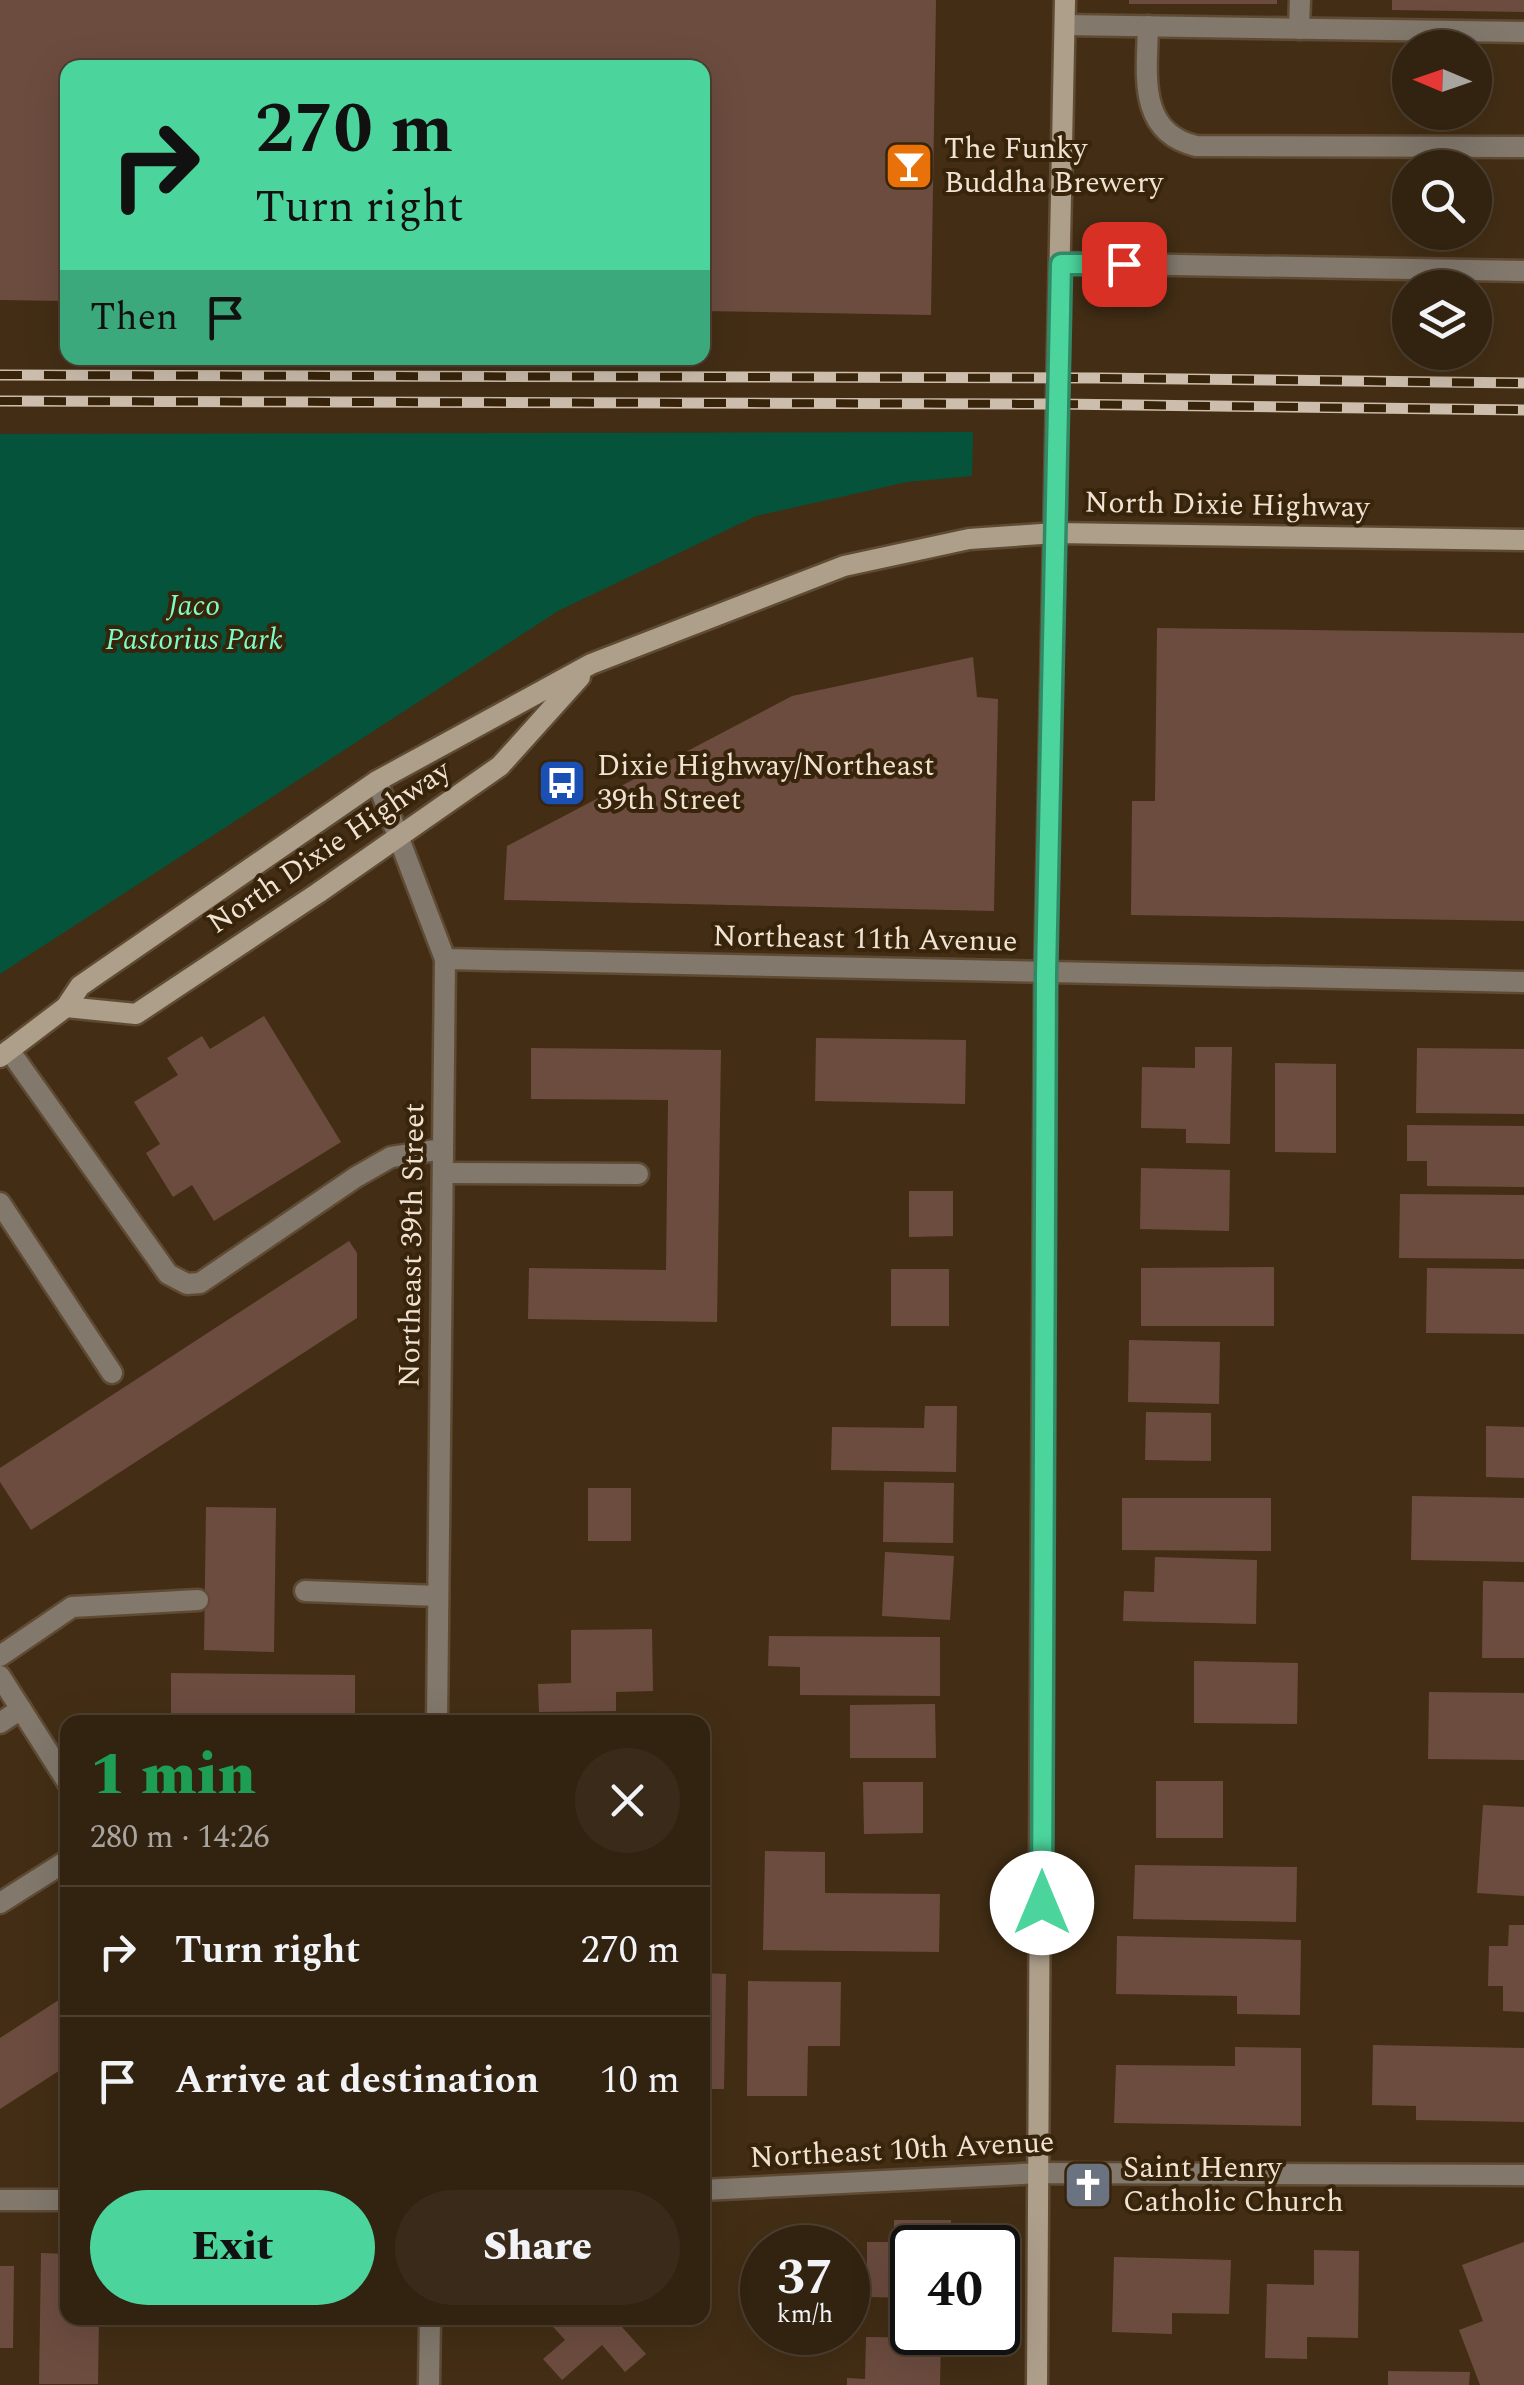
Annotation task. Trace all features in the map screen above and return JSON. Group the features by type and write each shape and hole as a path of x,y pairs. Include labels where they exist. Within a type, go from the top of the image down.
{"street":[{"path":"1037,2385 1046,974 1065,0"},
{"path":"1299,28 1300,0"},
{"path":"1064,24 1524,32"},
{"path":"1148,26 1147,88 1153,112 1165,132 1177,142 1196,146 1524,147"},
{"path":"1061,264 1524,271"},
{"name":"North Dixie Highway","path":"5,1054 66,1007 80,986 377,781 591,664 844,566 969,539 1056,533 1524,540"},
{"name":"North Dixie Highway","path":"66,1007 136,1014 500,766 591,664"},
{"name":"Northeast 39th Street","path":"377,781 445,959 437,1715"},
{"name":"Northeast 11th Avenue","path":"445,959 1524,982"},
{"path":"5,1054 168,1274 187,1284 200,1283 356,1176 391,1157 443,1149"},
{"path":"443,1173 638,1174"},
{"path":"0,1202 112,1373"},
{"path":"305,1592 438,1596"},
{"path":"0,1656 72,1607 198,1600"},
{"path":"0,1676 60,1770"},
{"path":"0,1723 21,1709"},
{"path":"0,1902 60,1865"},
{"name":"Northeast 10th Avenue","path":"710,2190 1041,2173 1524,2176"},
{"path":"0,2200 60,2200"},
{"path":"429,2385 430,2325"}],"green space":[{"name":"Jaco Pastorius Park","path":"973,432 972,476 907,482 756,516 558,611 0,974 0,434"}],"building":[{"path":"0,0 936,0 931,315 710,311 710,60 60,60 60,301 0,300"},
{"path":"1129,0 1277,0 1277,4 1129,4"},
{"path":"1392,0 1524,0 1524,12 1392,10"},
{"path":"1157,628 1524,633 1524,921 1131,915 1132,801 1155,801"},
{"path":"973,657 977,697 998,699 994,911 504,900 507,846 792,696"},
{"path":"264,1016 341,1142 214,1221 192,1185 173,1197 146,1153 160,1144 134,1102 178,1075 167,1058 202,1036 210,1049"},
{"path":"816,1038 966,1040 965,1104 815,1101"},
{"path":"1195,1047 1232,1047 1230,1144 1186,1143 1186,1129 1141,1128 1142,1067 1195,1068"},
{"path":"531,1048 721,1050 717,1322 528,1319 529,1268 666,1270 668,1100 531,1099"},
{"path":"1417,1048 1524,1049 1524,1114 1416,1113"},
{"path":"1275,1063 1336,1064 1336,1153 1275,1152"},
{"path":"1407,1125 1524,1126 1524,1187 1427,1186 1427,1161 1407,1161"},
{"path":"1141,1168 1230,1170 1229,1231 1140,1229"},
{"path":"909,1191 953,1191 953,1236 909,1237"},
{"path":"1400,1194 1524,1195 1524,1259 1399,1258"},
{"path":"349,1241 357,1253 357,1318 31,1530 0,1482 0,1468"},
{"path":"1274,1267 1274,1326 1141,1326 1141,1268"},
{"path":"1427,1268 1524,1269 1524,1334 1426,1333"},
{"path":"891,1269 949,1269 949,1326 891,1326"},
{"path":"1129,1340 1220,1342 1219,1404 1128,1402"},
{"path":"925,1406 957,1406 956,1472 831,1470 832,1427 924,1428"},
{"path":"1146,1412 1211,1413 1211,1461 1145,1460"},
{"path":"1486,1426 1524,1427 1524,1478 1486,1477"},
{"path":"884,1482 954,1483 953,1543 883,1542"},
{"path":"588,1488 631,1488 631,1541 588,1541"},
{"path":"1412,1496 1524,1498 1524,1562 1411,1560"},
{"path":"1122,1498 1271,1498 1271,1551 1122,1550"},
{"path":"206,1507 276,1508 274,1652 204,1650"},
{"path":"885,1552 954,1556 950,1620 882,1616"},
{"path":"1155,1557 1257,1560 1256,1624 1123,1621 1124,1591 1154,1592"},
{"path":"1483,1581 1524,1582 1524,1658 1482,1658"},
{"path":"652,1629 653,1691 616,1692 616,1711 539,1712 538,1684 571,1683 571,1630"},
{"path":"769,1636 940,1637 940,1696 800,1695 800,1667 768,1666"},
{"path":"1194,1661 1298,1663 1297,1724 1194,1723"},
{"path":"171,1673 355,1675 355,1715 171,1715"},
{"path":"1429,1692 1524,1693 1524,1760 1428,1759"},
{"path":"935,1704 936,1758 850,1758 850,1705"},
{"path":"1156,1781 1223,1781 1223,1838 1156,1838"},
{"path":"863,1782 923,1782 923,1833 864,1834"},
{"path":"1483,1805 1524,1807 1524,1896 1477,1893"},
{"path":"765,1851 825,1852 825,1893 940,1894 939,1952 763,1950"},
{"path":"1135,1865 1297,1867 1296,1922 1133,1919"},
{"path":"1509,1925 1524,1925 1524,2012 1503,2011 1503,1986 1488,1986 1489,1946 1508,1946"},
{"path":"1117,1936 1301,1940 1300,2015 1237,2014 1237,1996 1116,1994"},
{"path":"710,1973 726,1974 724,2089 710,2089"},
{"path":"748,1981 841,1982 840,2046 808,2046 807,2096 747,2096"},
{"path":"60,1999 60,2070 0,2109 0,2038"},
{"path":"1373,2045 1524,2048 1524,2122 1416,2120 1416,2106 1372,2105"},
{"path":"1235,2047 1301,2048 1301,2126 1114,2123 1116,2065 1235,2066"},
{"path":"894,2220 951,2220 951,2225 894,2225"},
{"path":"870,2242 890,2242 890,2298 870,2297"},
{"path":"1524,2242 1524,2385 1480,2385 1459,2330 1483,2321 1462,2265"},
{"path":"1314,2250 1359,2251 1358,2338 1307,2337 1307,2359 1265,2358 1267,2284 1314,2285"},
{"path":"41,2253 60,2254 60,2325 99,2325 98,2384 39,2384"},
{"path":"1114,2257 1231,2260 1229,2314 1172,2313 1172,2334 1112,2332"},
{"path":"0,2266 14,2266 13,2348 0,2348"},
{"path":"551,2325 620,2325 646,2354 625,2372 602,2345 562,2380 543,2359 565,2340"},
{"path":"870,2337 890,2337 890,2355 941,2355 940,2385 847,2385 847,2378 865,2379"},
{"path":"1388,2371 1470,2372 1469,2385 1388,2385"}],"railway":[{"path":"0,375 1524,383"},
{"path":"0,401 1057,404 1524,410"}],"place":[{"name":"The Funky Buddha Brewery","path":"909,166"},
{"name":"Dixie Highway/Northeast 39th Street","path":"562,783"},
{"name":"Saint Henry Catholic Church","path":"1088,2185"}],"route":[{"path":"1042,1903 1046,974 1061,264 1124,264"}]}
